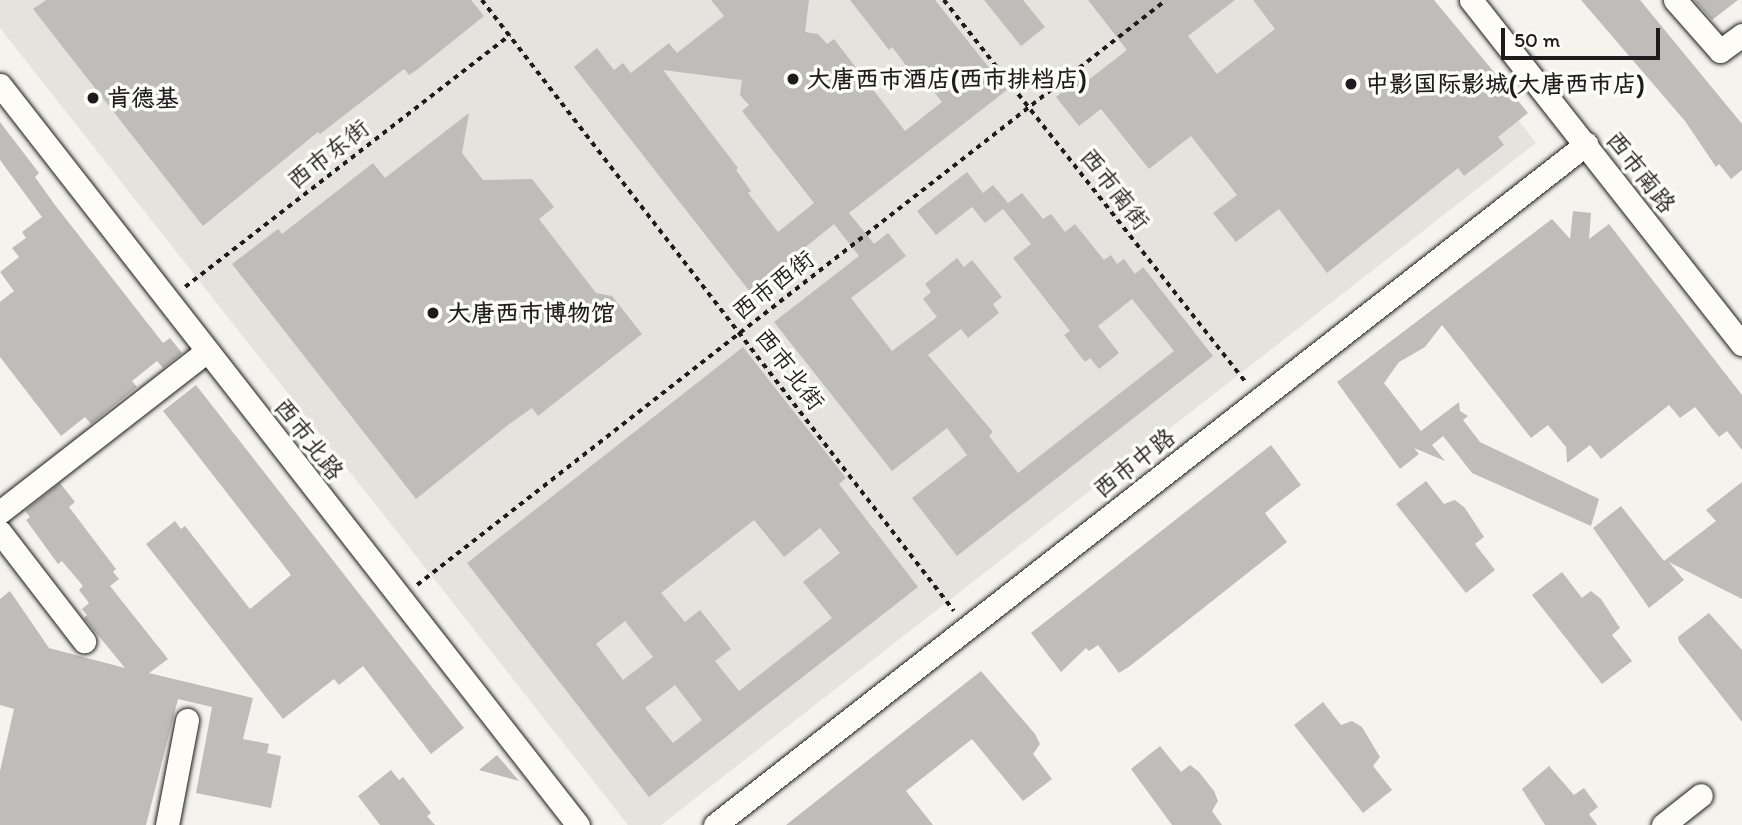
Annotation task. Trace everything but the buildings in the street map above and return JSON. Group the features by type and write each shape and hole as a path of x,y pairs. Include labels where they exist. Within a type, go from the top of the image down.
{"street":[{"name":"西市南路","path":"1471,0 1742,344"},
{"path":"1675,0 1720,51 1742,35"},
{"name":"西市北路","path":"0,85 578,825"},
{"name":"西市中路","path":"715,825 1586,144"},
{"path":"0,512 207,351"},
{"path":"0,532 84,641"},
{"path":"167,825 187,720"},
{"path":"1663,825 1700,794"}],"path":[{"name":"西市北街","path":"482,0 967,628"},
{"name":"西市南街","path":"944,0 1259,399"},
{"name":"西市西街","path":"401,597 1166,0"},
{"name":"西市东街","path":"167,301 510,35"}],"shaded area":[{"path":"0,0 1426,0 1536,143 661,825 628,825 0,28"}],"place":[{"name":"大唐西市酒店(西市排档店)","path":"793,79"},
{"name":"中影国际影城(大唐西市店)","path":"1351,84"},
{"name":"肯德基","path":"93,98"},
{"name":"大唐西市博物馆","path":"433,313"}]}
